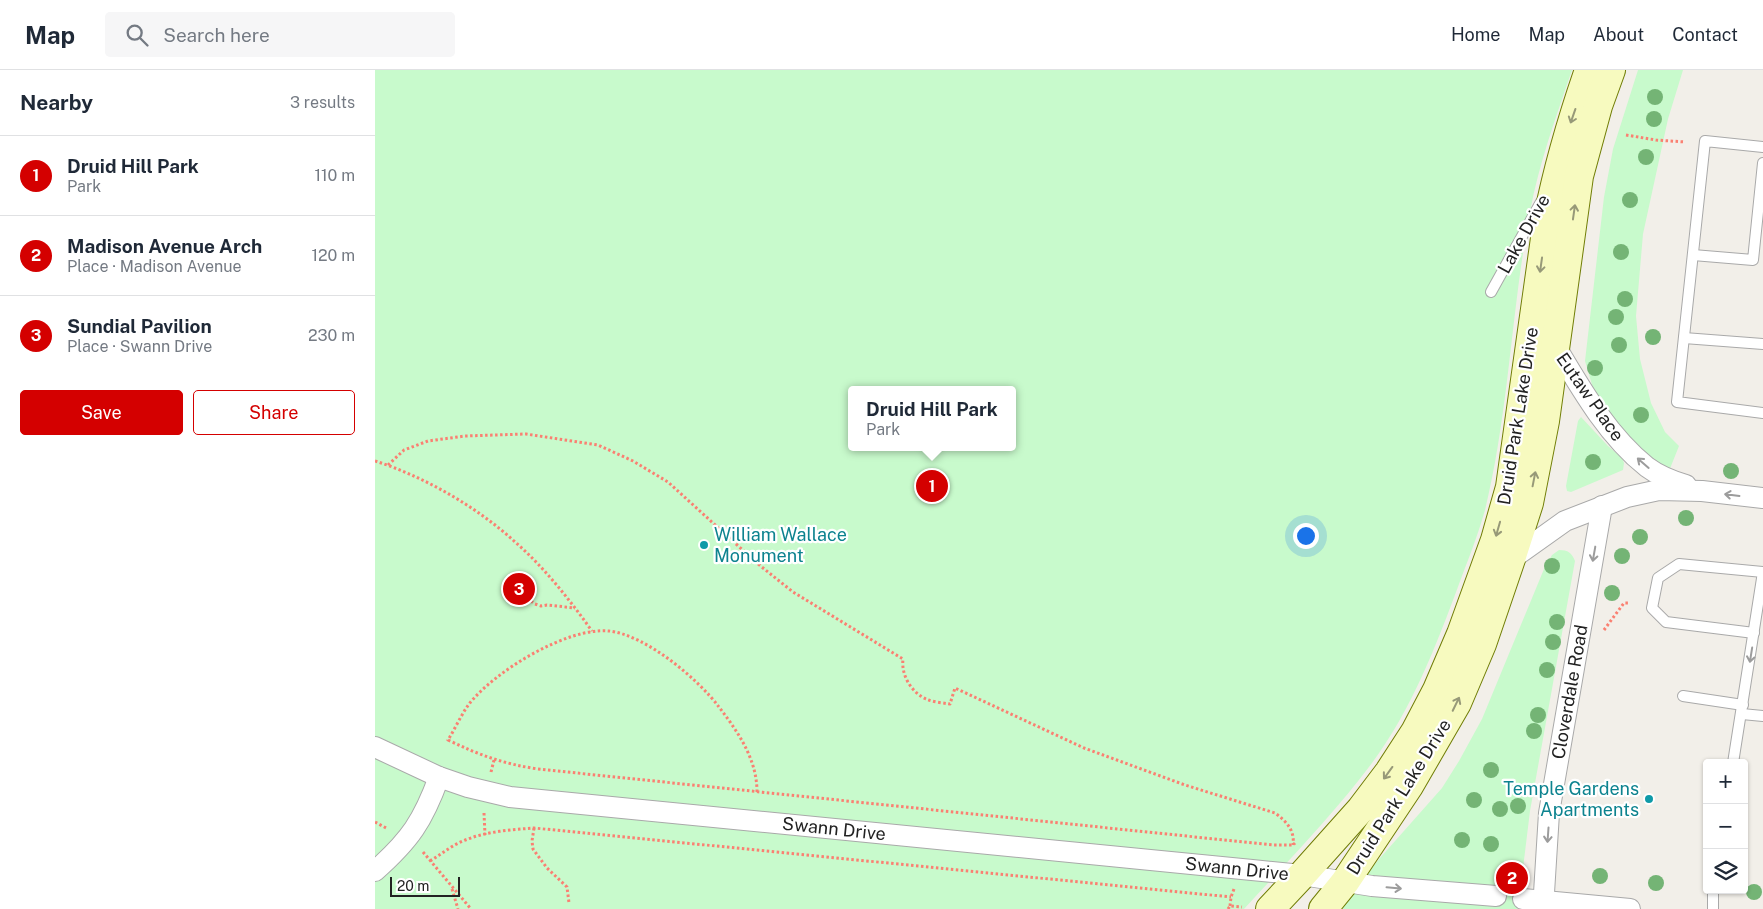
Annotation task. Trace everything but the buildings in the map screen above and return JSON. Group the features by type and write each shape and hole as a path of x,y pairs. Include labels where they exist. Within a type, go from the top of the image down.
{"main road":[{"name":"Druid Park Lake Drive","path":"1269,909 1361,809 1389,772 1415,732 1437,690 1472,607 1495,540 1510,488 1548,217 1556,175 1570,124 1589,70"},
{"name":"Druid Park Lake Drive","path":"1323,909 1345,882 1409,786 1457,703 1481,644 1511,559 1529,502 1545,421 1579,176 1598,106 1611,70"}],"street":[{"name":"Eutaw Place","path":"1556,347 1571,374 1609,428 1626,448 1648,468 1666,479 1702,491"},
{"name":"Eutaw Place","path":"1472,607 1500,570 1511,559 1565,522 1602,506 1627,497 1659,490 1702,491 1763,498"},
{"name":"Cloverdale Road","path":"1536,903 1549,813 1602,506"},
{"name":"Swann Drive","path":"375,747 439,777 468,788 511,796 1302,875 1372,886 1496,896"},
{"path":"375,872 407,840 421,821 430,803 439,777"},
{"path":"1536,903 1630,909"}],"lane":[{"path":"1763,147 1705,142 1677,402 1763,413"},
{"path":"1693,255 1753,260 1759,246 1763,163"},
{"name":"Lake Drive","path":"1491,292 1556,175"},
{"path":"1684,338 1763,344"},
{"path":"1734,759 1742,710 1754,633 1763,572 1679,564 1658,578 1652,608 1666,622 1754,633"},
{"path":"1683,696 1763,716"},
{"path":"1713,894 1713,909"}],"path":[{"path":"1626,135 1685,142"},
{"path":"388,465 404,450 428,442 465,436 526,434 598,445 633,460 668,482 758,564 793,592 903,659 902,669 911,688 925,698 950,704 955,688 1084,748 1185,785 1275,813 1283,819 1294,837 1293,845 1273,845 757,792 515,766 475,753 448,740 468,705 507,671 565,638 592,631 611,632 648,645 681,668 711,695 749,751 757,780 757,792"},
{"path":"375,461 388,465 444,491 471,508 514,540 548,574 592,631"},
{"path":"531,601 541,606 575,608"},
{"path":"1600,635 1623,603 1628,603"},
{"path":"483,805 485,835"},
{"path":"534,828 533,849 547,868 567,887 569,903"},
{"path":"430,861 455,845 485,835 534,828 1231,897"},
{"path":"1270,850 1273,845"},
{"path":"419,847 471,909"},
{"path":"451,886 458,909"},
{"path":"1234,889 1229,908 1242,908"}],"green space":[{"path":"375,70 1572,70 1543,158 1530,212 1518,287 1505,399 1485,510 1441,631 1411,699 1372,763 1326,819 1244,909 375,909"},
{"path":"1638,70 1683,70 1668,119 1643,234 1636,316 1640,359 1651,403 1665,432 1679,446 1669,471 1642,452 1614,422 1593,388 1585,361 1604,197 1613,149"},
{"path":"1581,417 1622,458 1624,463 1623,470 1571,492 1567,491 1566,486 1578,421"},
{"path":"1559,550 1569,552 1575,561 1530,811 1518,909 1338,909 1442,788 1459,761 1482,719 1544,569 1552,555"}],"place":[{"name":"Druid Hill Park","path":"932,486"},
{"name":"William Wallace Monument","path":"704,545"},
{"name":"Sundial Pavilion","path":"519,589"},
{"name":"Temple Gardens Apartments","path":"1649,799"},
{"name":"Madison Avenue Arch","path":"1512,878"}]}
